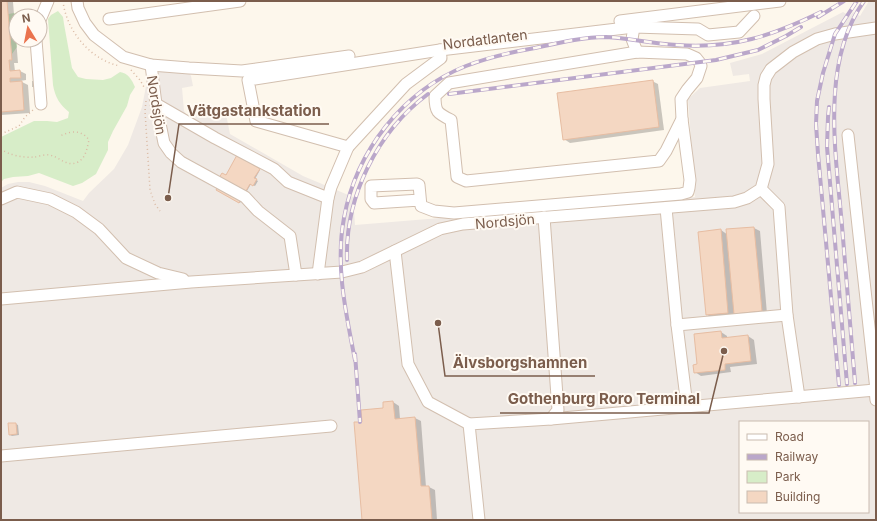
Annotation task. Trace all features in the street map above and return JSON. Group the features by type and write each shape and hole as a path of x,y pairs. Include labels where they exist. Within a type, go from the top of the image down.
{"street":[{"name":"Nordatlanten","path":"77,1 78,8 94,35 123,57 151,65 242,70 780,1"},
{"path":"109,19 240,1"},
{"path":"348,147 256,121 248,80 440,50 634,27 698,30 708,35 739,32 754,16"},
{"path":"634,27 632,39 637,52"},
{"path":"799,397 787,316 780,207 761,189 768,164 764,85 770,69 793,52 817,39 835,34 876,28"},
{"path":"37,48 41,104"},
{"path":"318,274 328,198 331,187 348,147 406,84 441,58 440,50"},
{"path":"420,200 421,206 434,211 454,213 673,194 688,192 689,188 690,180 681,100 697,78 700,70 700,62 692,55 637,52 449,83 435,96 435,107 439,113 451,120 457,177 466,181 659,161 666,151 682,119"},
{"name":"Nordsjön","path":"151,65 151,102 164,143 171,153 181,162 245,197 258,211 290,236 296,275 342,272 362,267 440,229 463,224 734,202 747,198 761,189"},
{"path":"151,102 274,169 288,182 328,198"},
{"path":"394,251 408,364 428,402 469,424 558,415 799,397 876,394 848,135"},
{"path":"1,199 17,192 50,199 76,212 98,229 126,258 158,273 191,282"},
{"path":"666,208 677,325 687,406"},
{"path":"544,218 558,415"},
{"path":"1,299 191,282 296,275"},
{"path":"677,325 787,316"},
{"path":"469,424 479,520"},
{"path":"1,456 331,426"}],"path":[{"path":"63,1 67,18 86,47 107,62 124,67"},
{"path":"129,69 134,71 145,90"},
{"path":"151,102 145,111 150,190 155,204 160,211"},
{"path":"1,134 19,126 25,116 41,104"},
{"path":"1,149 6,153 32,157 49,155 64,162 73,164 78,162 84,156 89,140 86,136 79,132 73,132 60,136"}],"shaded area":[{"path":"869,1 876,1 876,520 1,520 1,188 8,184 29,182 45,186 83,201 89,193 114,169 128,145 142,107 147,81 152,70 184,64 191,76 193,86 182,88 184,111 187,115 225,109 230,134 303,176 353,197 355,225 695,197 688,99 700,88 750,81 749,74 733,76 730,63 762,54 843,12 850,16 853,12 860,16"}],"green space":[{"path":"58,11 63,17 72,68 78,77 103,80 111,78 120,72 127,75 131,79 135,87 108,142 108,150 96,174 82,183 73,186 39,173 4,179 1,182 1,137 34,121 57,122 68,118 69,112 58,100 53,85 48,19 51,15"},
{"path":"11,48 16,48 12,54"}],"building":[{"path":"1,1 7,1 8,48 11,48 12,60 9,60 10,71 20,70 21,78 10,78 10,82 22,81 24,110 1,112"},
{"path":"653,80 659,127 563,140 557,93"},
{"path":"237,155 260,169 254,178 257,179 253,186 250,184 239,203 216,190 220,182 217,181 222,173 226,175"},
{"path":"754,227 762,311 734,314 726,229"},
{"path":"721,229 728,313 706,315 698,232"},
{"path":"721,331 722,338 748,335 751,361 725,364 725,370 694,373 693,365 697,364 694,334"},
{"path":"393,401 395,419 415,417 421,486 429,486 432,520 362,520 354,422 362,422 361,410 383,408 383,402"},
{"path":"8,423 16,423 17,434 9,435"}],"railway":[{"path":"818,17 844,1"},
{"path":"839,385 818,154 816,124 817,101 823,73 835,34 857,1"},
{"path":"855,383 837,169 834,110 836,80 841,52 850,26 864,1"},
{"path":"355,360 345,307 341,271 344,218 350,193 359,170 371,147 386,126 403,107 422,91 443,77 466,66 492,57 561,42 606,37 697,46 734,43 786,28 821,12"},
{"path":"449,94 716,60 758,50 801,27"},
{"path":"347,260 348,236 352,213 358,190 368,168 379,147 394,127 410,109 428,94"},
{"path":"829,107 827,147 847,384"},
{"path":"355,354 360,422"}],"place":[{"name":"Vätgastankstation","path":"168,198"},
{"name":"Älvsborgshamnen","path":"438,323"},
{"name":"Gothenburg Roro Terminal","path":"724,351"}]}
